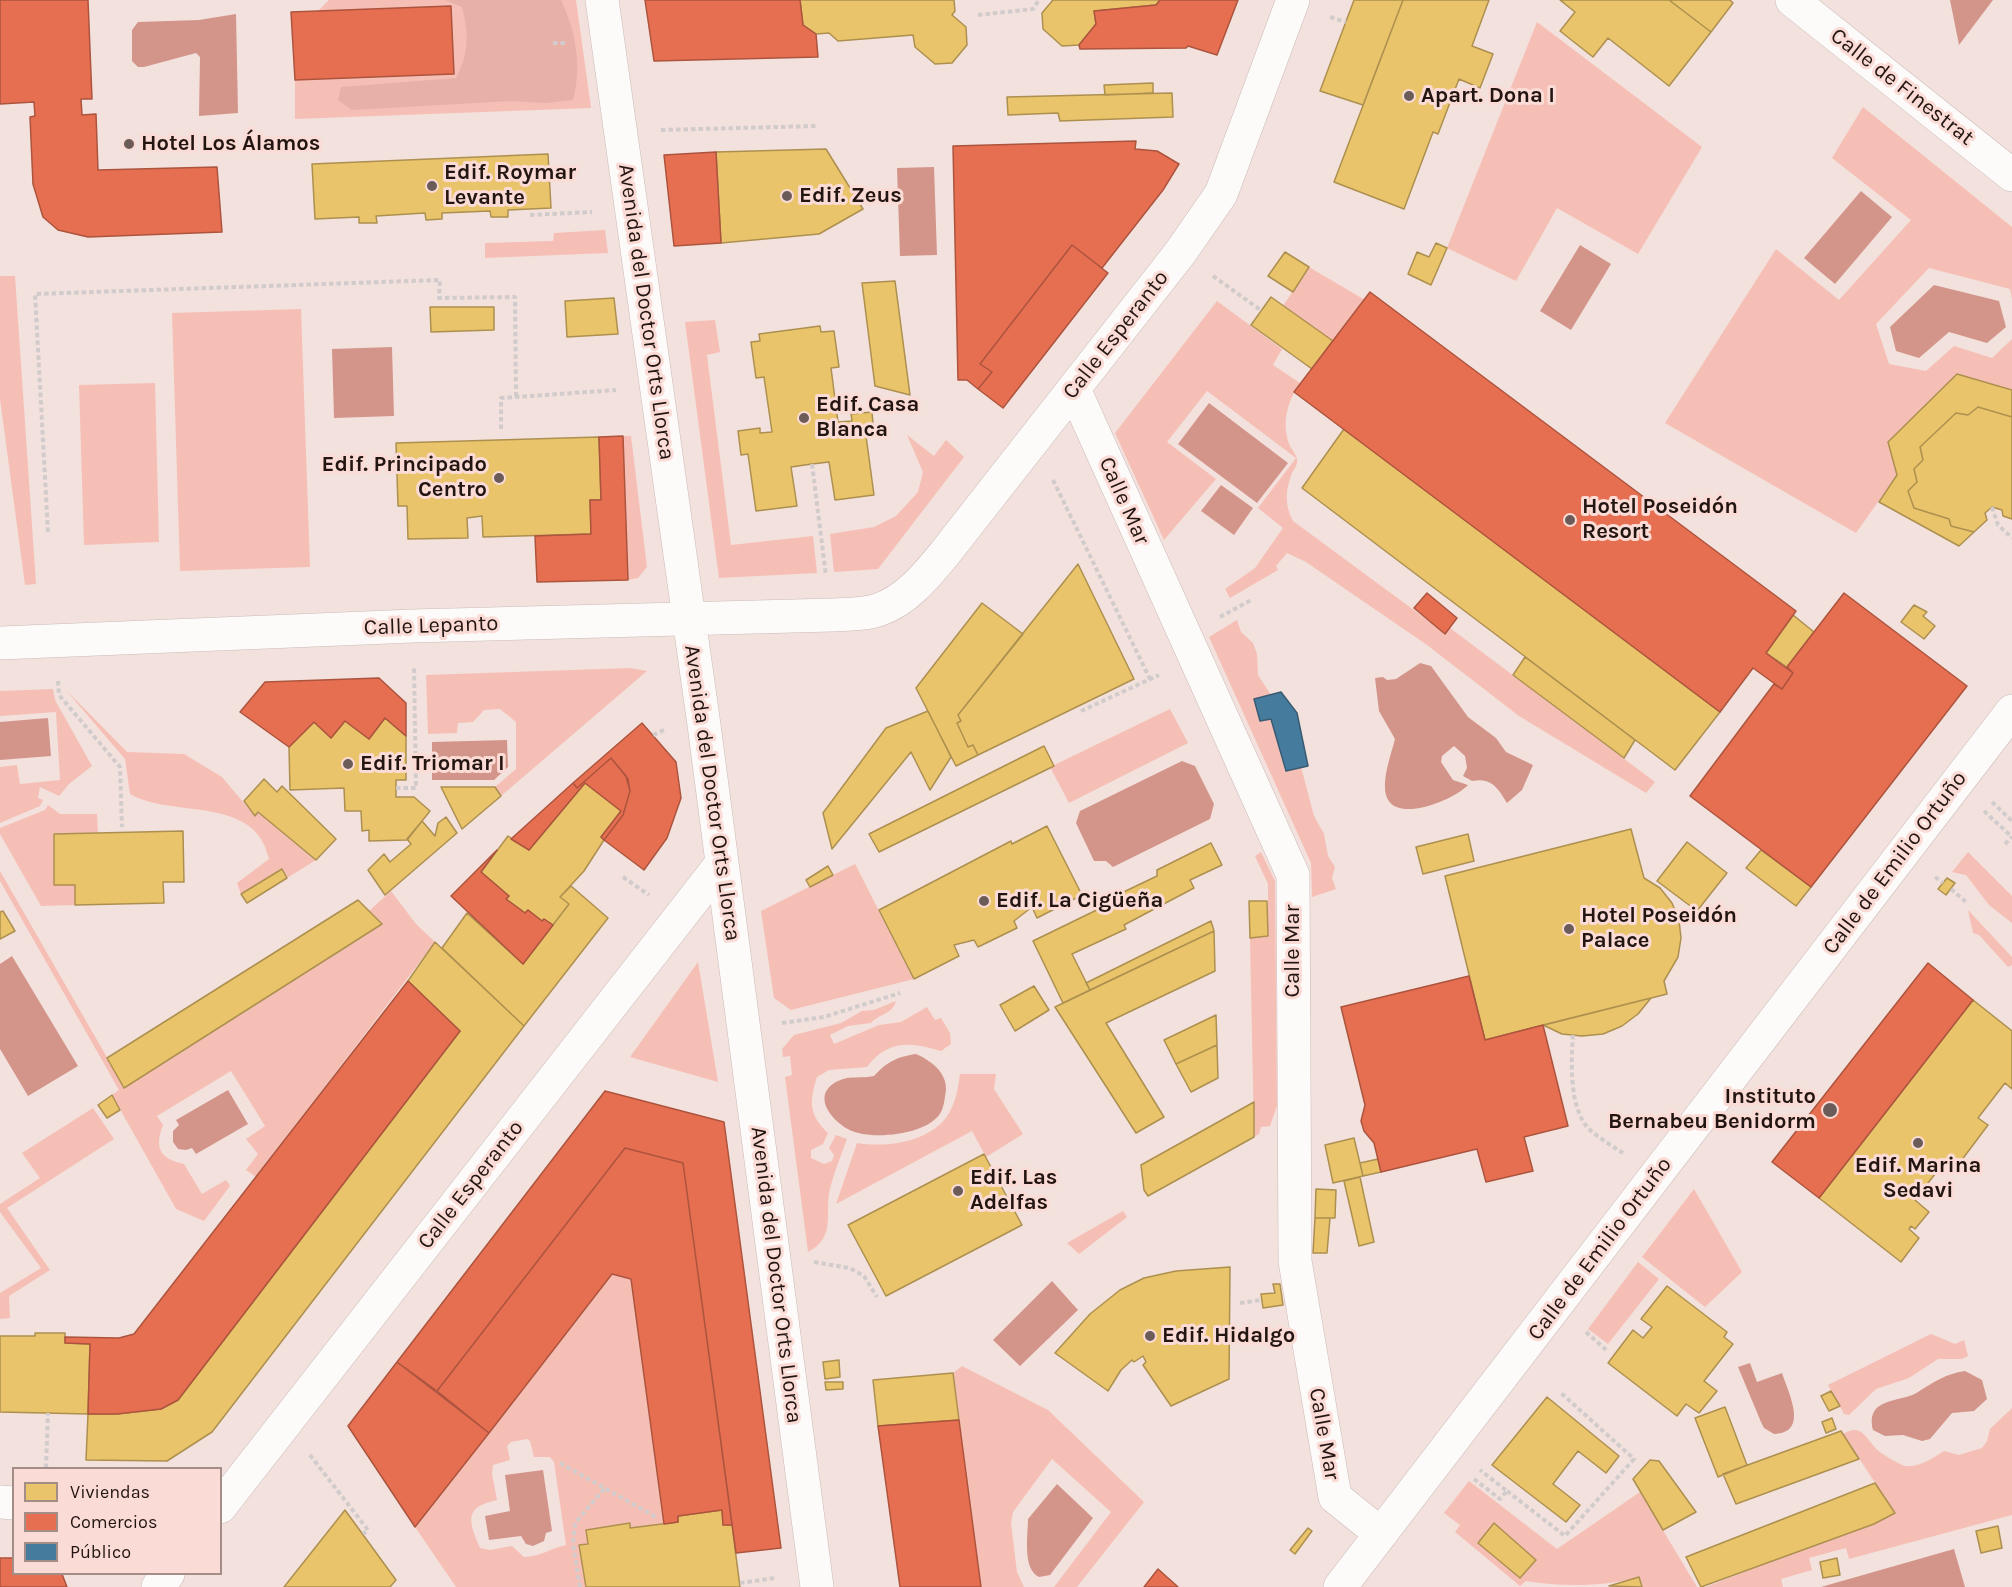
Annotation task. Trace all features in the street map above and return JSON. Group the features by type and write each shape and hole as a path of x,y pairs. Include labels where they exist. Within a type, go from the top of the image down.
{"street":[{"name":"Avenida del Doctor Orts Llorca","path":"603,0 745,1029 817,1587"},
{"name":"Calle Esperanto","path":"847,614 878,610 893,603 928,574 1180,253 1221,194 1293,0"},
{"name":"Calle de Finestrat","path":"1792,0 2012,175"},
{"name":"Calle Mar","path":"1074,389 1293,875 1295,1261 1335,1497 1381,1534"},
{"name":"Calle Lepanto","path":"0,643 413,626 847,614"},
{"name":"Calle de Emilio Ortuño","path":"1340,1587 2012,711"},
{"name":"Calle Esperanto","path":"222,1504 722,863"},
{"path":"158,1587 167,1575"}],"path":[{"path":"978,15 1033,9 1039,0"},
{"path":"621,132 816,126"},
{"path":"530,215 632,208"},
{"path":"1180,253 1262,310"},
{"path":"48,532 35,294 440,280 439,298 515,297 516,398"},
{"path":"501,429 501,398 626,390"},
{"path":"1034,440 1150,679"},
{"path":"812,464 847,614"},
{"path":"1992,507 1998,525 2012,538"},
{"path":"396,789 416,788 413,626"},
{"path":"56,641 59,695 120,767 122,827"},
{"path":"1081,711 1159,675"},
{"path":"653,735 661,730"},
{"path":"2005,814 2012,820"},
{"path":"2005,844 2012,837"},
{"path":"1951,889 1966,902"},
{"path":"745,1029 824,1017 900,993"},
{"path":"1572,1035 1572,1081 1581,1119 1589,1129"},
{"path":"809,1262 850,1268 864,1276 877,1297"},
{"path":"1240,1303 1262,1300"},
{"path":"1484,1473 1565,1536 1634,1459 1560,1392"},
{"path":"46,1467 48,1413"},
{"path":"286,1423 368,1530 363,1534"},
{"path":"1442,1455 1500,1499 1507,1491"},
{"path":"560,1463 656,1516"},
{"path":"580,1587 573,1544 575,1523 605,1488"}],"shaded area":[{"path":"329,0 576,0 591,108 295,119 295,80 453,74 451,6 318,11"},
{"path":"445,0 561,0 576,49 577,75 573,100 546,103 511,101 352,110 338,100 341,87 456,78 465,52 466,26 462,7"},
{"path":"1950,0 1993,0 1959,45"},
{"path":"236,14 238,113 199,116 200,57 196,53 144,67 138,67 132,61 132,30 138,22 199,20"},
{"path":"1537,22 1702,147 1638,254 1557,208 1516,281 1447,248"},
{"path":"1863,107 2012,227 2012,299 2010,289 1929,268 1876,324 1889,364 1926,371 1954,346 1992,358 2012,339 2012,390 1957,374 1889,442 1897,475 1856,533 1665,423 1776,249 1839,300 1911,220 1832,158"},
{"path":"934,167 937,255 900,256 897,168"},
{"path":"1861,191 1892,217 1835,284 1804,258"},
{"path":"605,230 608,253 485,258 485,243 553,241 554,233"},
{"path":"1580,245 1611,264 1571,330 1540,311"},
{"path":"1309,267 1365,300 1333,341 1283,306"},
{"path":"0,276 15,276 36,584 25,585 0,399"},
{"path":"1934,285 1999,301 2006,327 1987,343 1949,332 1919,358 1896,351 1890,327"},
{"path":"1217,301 1282,349 1273,365 1300,383 1289,405 1286,421 1287,438 1295,454 1297,461 1287,493 1288,510 1293,521 1445,633 1450,628 1655,782 1646,793 1519,716 1427,645 1306,562 1287,553 1276,566 1278,570 1230,598 1225,589 1255,568 1283,528 1258,508 1296,458 1207,391 1167,442 1216,479 1164,540 1115,433"},
{"path":"301,309 310,567 180,571 172,313"},
{"path":"715,320 720,352 707,355 731,545 813,536 817,573 719,578 685,322"},
{"path":"392,347 394,416 334,418 332,349"},
{"path":"155,383 159,542 84,545 79,385"},
{"path":"1209,403 1288,463 1257,503 1178,444"},
{"path":"907,435 934,456 946,440 964,457 878,569 834,572 830,534 874,527 896,516 918,492 923,472"},
{"path":"623,436 631,436 647,567 638,578 628,580"},
{"path":"1221,485 1253,508 1234,535 1201,511"},
{"path":"1237,620 1241,632 1253,643 1257,654 1258,675 1271,695 1255,699 1261,721 1271,719 1285,771 1301,767 1314,816 1324,834 1328,856 1335,867 1332,878 1336,889 1312,897 1311,863 1209,637"},
{"path":"1420,663 1431,666 1468,717 1496,738 1506,752 1533,765 1522,790 1507,803 1497,788 1489,782 1472,781 1463,776 1467,768 1465,756 1454,746 1442,756 1441,762 1453,780 1468,785 1450,797 1425,807 1400,808 1391,804 1386,795 1385,781 1395,739 1379,711 1375,678 1396,679"},
{"path":"630,668 647,671 501,796 495,787 516,769 516,722 500,709 484,710 473,722 458,723 457,733 428,734 426,675"},
{"path":"53,689 55,700 92,766 69,784 59,796 40,787 38,798 43,800 40,806 0,823 0,767 17,765 20,784 60,780 56,712 0,716 0,691"},
{"path":"65,689 127,752 184,754 222,777 254,815 258,812 316,860 287,878 282,869 241,894 237,883 269,859 261,839 247,825 230,816 168,806 130,794 125,759"},
{"path":"1170,709 1188,743 1069,803 1050,767"},
{"path":"48,718 51,756 0,760 0,722"},
{"path":"507,740 508,767 494,780 432,780 432,742"},
{"path":"1182,761 1195,766 1214,804 1210,819 1113,867 1106,861 1094,861 1076,823 1080,811"},
{"path":"48,805 60,814 97,814 98,833 54,835 54,885 75,885 75,905 41,906 0,834 0,828 45,810"},
{"path":"1261,852 1275,881 1277,1106 1270,1126 1261,1127 1259,1134 1254,1137 1250,938 1268,936 1268,884 1255,856"},
{"path":"1968,852 2012,896 2012,923 1989,905 1966,875 1952,872"},
{"path":"855,864 914,979 791,1010 774,998 761,911"},
{"path":"0,871 124,1087 382,924 369,911 391,891 416,924 435,942 256,1177 246,1170 258,1154 246,1139 265,1126 231,1071 157,1116 163,1125 159,1140 161,1151 169,1159 184,1164 202,1194 226,1180 230,1186 204,1221 176,1209 112,1095 119,1090 0,881"},
{"path":"1968,910 2012,957 2012,965 2008,967 1979,935 1973,933"},
{"path":"12,956 78,1066 28,1096 0,1049 0,964"},
{"path":"698,962 718,1082 630,1057"},
{"path":"896,1001 892,1009 871,1023 848,1026 830,1035 834,1044 879,1025 901,1022 927,1007 935,1020 941,1018 950,1033 951,1044 941,1051 910,1045 891,1047 883,1051 867,1067 829,1070 817,1077 812,1108 817,1120 828,1133 823,1144 811,1150 811,1158 824,1164 832,1161 834,1155 829,1148 836,1135 847,1139 830,1189 826,1232 817,1246 808,1252 785,1077 792,1075 790,1056 783,1057 782,1049 794,1035 841,1023 862,1011 874,1010"},
{"path":"916,1054 941,1072 946,1084 943,1107 935,1120 925,1126 900,1134 861,1134 838,1122 827,1108 825,1094 829,1087 838,1081 874,1076 892,1061"},
{"path":"960,1074 996,1074 994,1089 1023,1134 986,1157 972,1131 836,1204 857,1143 881,1145 907,1141 930,1131 940,1124 951,1110"},
{"path":"228,1090 248,1124 196,1154 192,1148 178,1149 173,1142 173,1131 179,1125 176,1120"},
{"path":"93,1108 114,1139 7,1208 50,1270 9,1296 10,1318 0,1319 0,1293 41,1268 0,1212 0,1204 40,1178 22,1153"},
{"path":"1694,1189 1742,1272 1705,1307 1642,1257"},
{"path":"1123,1211 1127,1217 1079,1254 1067,1243"},
{"path":"1638,1262 1659,1279 1608,1344 1588,1329"},
{"path":"612,1274 631,1279 664,1524 630,1528 629,1523 586,1530 588,1544 579,1546 586,1587 456,1587 415,1527","holes":["527,1439 530,1441 534,1457 550,1457 554,1462 566,1545 535,1556 524,1557 512,1546 490,1550 480,1548 471,1522 474,1511 486,1503 497,1500 492,1474 493,1465 510,1460 507,1446 511,1442"]},
{"path":"1052,1281 1078,1310 1020,1366 993,1340"},
{"path":"1931,1334 1955,1344 1964,1340 1968,1356 1962,1359 1938,1359 1909,1378 1876,1389 1849,1415 1844,1414 1828,1385"},
{"path":"1750,1363 1757,1382 1782,1373 1794,1410 1791,1427 1785,1432 1774,1434 1764,1428 1738,1367"},
{"path":"962,1366 1048,1410 1144,1502 1077,1587 1054,1587 1111,1512 1052,1459 1013,1512 1011,1523 1017,1572 1024,1587 981,1587 953,1373"},
{"path":"1965,1371 1982,1380 1987,1399 1974,1411 1952,1413 1930,1439 1922,1441 1903,1435 1885,1436 1873,1430 1874,1411 1886,1402 1911,1395 1946,1376"},
{"path":"2012,1408 2012,1515 1849,1559 1846,1548 1809,1558 1812,1570 1781,1579 1783,1587 1706,1587 1895,1513 1843,1434 1856,1430 1861,1432 1885,1456 1905,1466 1910,1466 1926,1462 1944,1451 1959,1455 1982,1448 1987,1441 1990,1429"},
{"path":"543,1470 552,1531 546,1533 544,1541 533,1546 526,1544 521,1536 489,1540 485,1516 510,1511 505,1475"},
{"path":"1469,1481 1557,1549 1640,1492 1697,1587 1642,1587 1639,1577 1612,1583 1582,1585 1526,1581 1520,1586 1455,1532 1460,1525 1444,1513"},
{"path":"1057,1484 1093,1518 1050,1575 1039,1577 1030,1567 1028,1559 1028,1519"},
{"path":"1954,1549 1965,1587 1821,1587"}],"building: Viviendas":[{"path":"800,0 954,0 955,11 952,15 966,27 967,45 952,63 935,64 915,47 913,35 838,41 829,33 816,34 803,25"},
{"path":"1053,0 1160,0 1156,5 1094,11 1096,24 1079,45 1062,46 1043,29 1042,13"},
{"path":"1354,0 1403,0 1363,105 1320,91"},
{"name":"Apart. Dona I","path":"1403,0 1489,0 1472,46 1493,54 1480,88 1459,79 1438,134 1433,132 1404,209 1334,182"},
{"path":"1560,0 1669,0 1711,32 1669,86 1608,38 1593,57 1560,31 1575,12"},
{"path":"1669,0 1730,0 1733,3 1711,32"},
{"path":"1153,83 1153,93 1105,95 1104,85"},
{"path":"1172,93 1173,117 1060,121 1058,113 1008,115 1007,97"},
{"name":"Edif. Zeus","path":"826,149 863,209 819,234 721,243 716,152"},
{"name":"Edif. Roymar Levante","path":"548,154 551,208 508,210 508,217 491,217 490,211 442,213 442,219 426,220 425,213 376,216 377,223 359,223 359,217 315,219 312,164"},
{"path":"1436,243 1447,248 1431,285 1408,274 1417,252 1429,257"},
{"path":"1285,252 1309,267 1293,292 1268,276"},
{"path":"895,281 910,395 875,386 862,283"},
{"path":"1271,297 1333,341 1312,369 1251,325"},
{"path":"614,298 618,334 567,337 565,301"},
{"path":"430,307 494,307 494,330 431,332"},
{"name":"Edif. Casa Blanca","path":"820,326 821,332 834,331 839,367 831,368 838,422 852,421 851,414 872,412 874,435 866,436 874,495 835,500 829,462 812,464 791,467 797,506 756,511 748,454 741,455 738,431 760,428 760,433 772,432 764,377 756,378 751,342 760,341 759,334"},
{"path":"1957,374 2012,390 2012,417 1978,407 1968,415 1956,413 1920,447 1923,460 1914,469 1917,482 1908,491 1914,508 1949,519 1951,526 1974,532 1959,546 1879,502 1897,475 1888,442"},
{"path":"1978,407 2012,417 2012,519 2003,516 2002,510 1992,507 1985,513 1987,520 1974,532 1951,526 1949,519 1914,508 1908,491 1917,482 1914,469 1923,460 1920,447 1956,413 1968,415"},
{"path":"1344,429 1720,712 1675,770 1302,488"},
{"name":"Edif. Principado Centro","path":"599,437 601,500 590,500 591,534 483,537 482,516 467,518 468,538 408,539 407,506 398,506 396,443"},
{"path":"1078,564 1134,679 978,755 973,745 968,747 957,723 961,721 958,715"},
{"path":"982,603 1023,634 958,715 961,721 957,723 968,747 973,745 978,755 956,766 916,688"},
{"path":"1914,605 1927,612 1923,616 1935,626 1924,639 1901,622"},
{"path":"1793,615 1814,632 1787,667 1766,653"},
{"path":"1525,657 1635,740 1624,758 1513,675"},
{"path":"928,711 951,757 930,790 911,752 832,849 823,813 886,728"},
{"name":"Edif. Triomar I","path":"385,718 406,736 406,780 396,780 396,797 414,797 430,811 407,840 369,841 369,830 362,831 361,811 345,811 344,788 290,790 289,747 314,722 331,738 345,721 369,739"},
{"path":"1044,746 1054,766 879,852 869,834"},
{"path":"264,779 277,792 282,786 336,839 316,860 258,812 255,816 244,801"},
{"path":"585,783 621,811 601,837 604,840 584,871 560,897 569,904 553,925 544,919 542,921 528,910 525,913 506,899 509,896 481,872 508,836 529,850"},
{"path":"441,787 495,787 501,796 462,829"},
{"path":"446,817 457,833 385,895 368,870 384,854 390,862 411,844 407,839 422,821 435,836 438,823"},
{"name":"Edif. La Cigüeña","path":"1047,826 1082,895 1037,918 1032,907 1014,921 1017,928 978,947 974,940 954,945 959,956 914,979 879,910 1011,841 1012,844"},
{"name":"Hotel Poseidón Palace","path":"1631,829 1644,878 1660,888 1672,903 1679,920 1681,938 1678,957 1664,981 1667,994 1485,1040 1445,876"},
{"path":"183,831 184,882 163,882 164,903 75,905 75,885 54,885 54,834"},
{"path":"1468,834 1474,861 1423,874 1416,847"},
{"path":"1687,842 1727,873 1697,911 1657,881"},
{"path":"1211,843 1222,865 1190,880 1194,888 1124,925 1126,929 1072,954 1090,990 1063,1003 1033,941 1111,903 1111,898 1157,876 1157,870"},
{"path":"1761,850 1811,887 1796,906 1746,868"},
{"path":"828,866 833,875 810,887 806,880"},
{"path":"282,869 287,878 247,903 241,894"},
{"path":"1947,878 1955,883 1946,895 1938,889"},
{"path":"571,886 608,918 524,1026 442,948 467,913 523,964 569,904 560,897"},
{"path":"358,900 382,924 124,1088 107,1058"},
{"path":"1249,901 1267,901 1268,936 1250,938"},
{"path":"3,911 15,931 0,939 0,912"},
{"path":"1211,921 1214,931 1090,990 1086,983"},
{"path":"1214,931 1215,971 1106,1023 1164,1117 1136,1133 1055,1007"},
{"path":"435,942 524,1026 212,1432 167,1461 86,1460 88,1414 117,1414 161,1409 178,1400 460,1031 408,981"},
{"path":"1034,986 1049,1010 1015,1031 1000,1005"},
{"path":"1651,998 1638,1014 1622,1026 1603,1034 1582,1036 1562,1034 1543,1025"},
{"name":"Edif. Marina Sedavi","path":"1973,1000 2012,1031 2012,1089 2005,1083 1978,1118 1988,1125 1955,1169 1945,1161 1915,1200 1929,1212 1915,1229 1911,1226 1909,1229 1919,1238 1901,1262 1819,1198"},
{"path":"1216,1015 1217,1045 1176,1064 1164,1040"},
{"path":"1217,1045 1218,1078 1191,1092 1176,1064"},
{"path":"112,1095 120,1110 107,1118 98,1105"},
{"path":"1254,1102 1254,1137 1148,1196 1144,1190 1141,1165"},
{"path":"1354,1138 1363,1176 1333,1183 1325,1145"},
{"name":"Edif. Las Adelfas","path":"984,1154 1022,1225 886,1296 848,1225"},
{"path":"1378,1159 1381,1172 1363,1176 1360,1163"},
{"path":"1360,1177 1374,1242 1359,1246 1344,1181"},
{"path":"1316,1189 1336,1190 1335,1218 1315,1218"},
{"path":"1315,1218 1330,1218 1327,1253 1313,1253"},
{"name":"Edif. Hidalgo","path":"1230,1267 1229,1379 1171,1406 1143,1365 1146,1362 1143,1356 1134,1362 1132,1360 1121,1370 1108,1391 1055,1353 1090,1314 1120,1290 1144,1278 1176,1271"},
{"path":"1273,1284 1280,1284 1283,1305 1263,1308 1261,1294 1275,1293"},
{"path":"1667,1286 1727,1332 1724,1337 1733,1344 1704,1381 1717,1391 1699,1413 1686,1404 1677,1416 1608,1363 1633,1330 1643,1338 1652,1327 1641,1319"},
{"path":"35,1333 65,1333 65,1343 90,1344 88,1414 0,1412 0,1336 35,1336"},
{"path":"839,1360 840,1377 825,1379 823,1362"},
{"path":"953,1373 959,1420 878,1426 873,1380"},
{"path":"825,1382 843,1382 843,1389 826,1390"},
{"path":"1831,1391 1840,1406 1829,1411 1821,1396"},
{"path":"1547,1397 1619,1456 1606,1473 1578,1451 1553,1484 1580,1505 1566,1522 1492,1465"},
{"path":"1725,1407 1747,1465 1718,1477 1695,1418"},
{"path":"1832,1418 1836,1429 1826,1433 1822,1422"},
{"path":"1841,1431 1859,1459 1736,1504 1723,1474"},
{"path":"1650,1460 1659,1461 1696,1512 1663,1530 1633,1479"},
{"path":"1875,1483 1895,1513 1874,1524 1701,1587 1686,1557"},
{"path":"345,1510 396,1580 390,1587 284,1587"},
{"path":"722,1510 723,1525 732,1525 740,1587 586,1587 579,1545 588,1544 586,1530 630,1523 630,1528 678,1522 678,1516"},
{"path":"1494,1523 1536,1560 1520,1578 1478,1543"},
{"path":"1998,1526 2002,1548 1981,1553 1976,1531"},
{"path":"1308,1528 1312,1531 1295,1554 1290,1550"},
{"path":"1837,1558 1840,1575 1823,1578 1820,1562"},
{"path":"1639,1577 1642,1587 1609,1586"}],"building: Comercios":[{"path":"0,0 88,0 92,99 81,99 82,115 96,114 98,170 217,167 222,232 88,237 58,230 43,217 33,184 30,117 35,116 34,102 0,104"},
{"path":"645,0 800,0 803,25 816,34 818,57 654,61"},
{"path":"1160,0 1238,0 1217,55 1188,46 1186,48 1080,49 1079,45 1096,24 1094,11 1156,5"},
{"path":"451,6 454,74 295,80 291,12"},
{"path":"1136,141 1135,149 1157,151 1179,164 1163,190 1102,268 1072,245 980,364 992,372 978,389 967,380 958,380 953,146"},
{"path":"716,152 721,243 674,246 664,155"},
{"path":"1072,245 1108,273 1003,408 978,389 992,372 980,364"},
{"name":"Hotel Poseidón Resort","path":"1370,292 1796,611 1766,653 1793,673 1782,689 1753,668 1720,712 1294,392"},
{"path":"623,436 628,580 537,582 535,536 591,534 590,500 601,500 599,437"},
{"path":"1427,593 1457,618 1445,634 1414,608"},
{"path":"1844,593 1967,686 1811,887 1690,796 1774,684 1782,689 1793,673 1787,667"},
{"path":"379,678 406,703 406,736 385,718 369,739 345,721 331,738 314,722 289,747 240,712 265,682"},
{"path":"642,723 676,762 681,798 667,838 644,870 604,840 623,815 630,791 626,776 611,758 577,788 573,783"},
{"path":"611,758 628,779 630,791 623,815 604,840 601,837 621,811 585,783 529,850 511,839 573,783 577,788"},
{"path":"497,850 481,872 509,896 506,899 525,913 528,910 542,921 544,919 553,925 523,964 451,896"},
{"path":"1928,963 1973,1000 1819,1198 1772,1162"},
{"path":"1469,976 1485,1040 1543,1025 1568,1126 1524,1137 1533,1171 1486,1182 1477,1149 1381,1172 1374,1143 1364,1131 1361,1121 1365,1105 1341,1007"},
{"path":"408,981 460,1031 178,1400 161,1409 117,1414 88,1414 90,1344 65,1343 65,1337 119,1338 134,1334"},
{"path":"605,1091 724,1122 781,1548 736,1553 683,1163 625,1148 437,1391 397,1362"},
{"path":"625,1148 683,1163 732,1525 723,1525 722,1510 678,1516 678,1522 664,1524 631,1279 612,1274 489,1433 437,1391"},
{"path":"397,1362 489,1433 415,1527 348,1426"},
{"path":"959,1420 981,1587 900,1587 878,1426"},
{"path":"0,1558 12,1558 12,1575 62,1575 67,1587 0,1587"},
{"path":"1158,1569 1177,1586 1178,1587 1144,1587"}],"building: Público":[{"path":"1281,692 1297,713 1308,766 1286,771 1271,719 1260,721 1254,699"}],"place":[{"name":"Apart. Dona I","path":"1409,96"},
{"name":"Hotel Los Álamos","path":"129,144"},
{"name":"Edif. Roymar Levante","path":"432,186"},
{"name":"Edif. Zeus","path":"787,196"},
{"name":"Edif. Casa Blanca","path":"804,418"},
{"name":"Edif. Principado Centro","path":"499,478"},
{"name":"Hotel Poseidón Resort","path":"1570,520"},
{"name":"Edif. Triomar I","path":"348,764"},
{"name":"Edif. La Cigüeña","path":"984,901"},
{"name":"Hotel Poseidón Palace","path":"1569,929"},
{"name":"Instituto Bernabeu Benidorm","path":"1830,1110"},
{"name":"Edif. Marina Sedavi","path":"1918,1143"},
{"name":"Edif. Las Adelfas","path":"958,1191"},
{"name":"Edif. Hidalgo","path":"1150,1336"}]}
